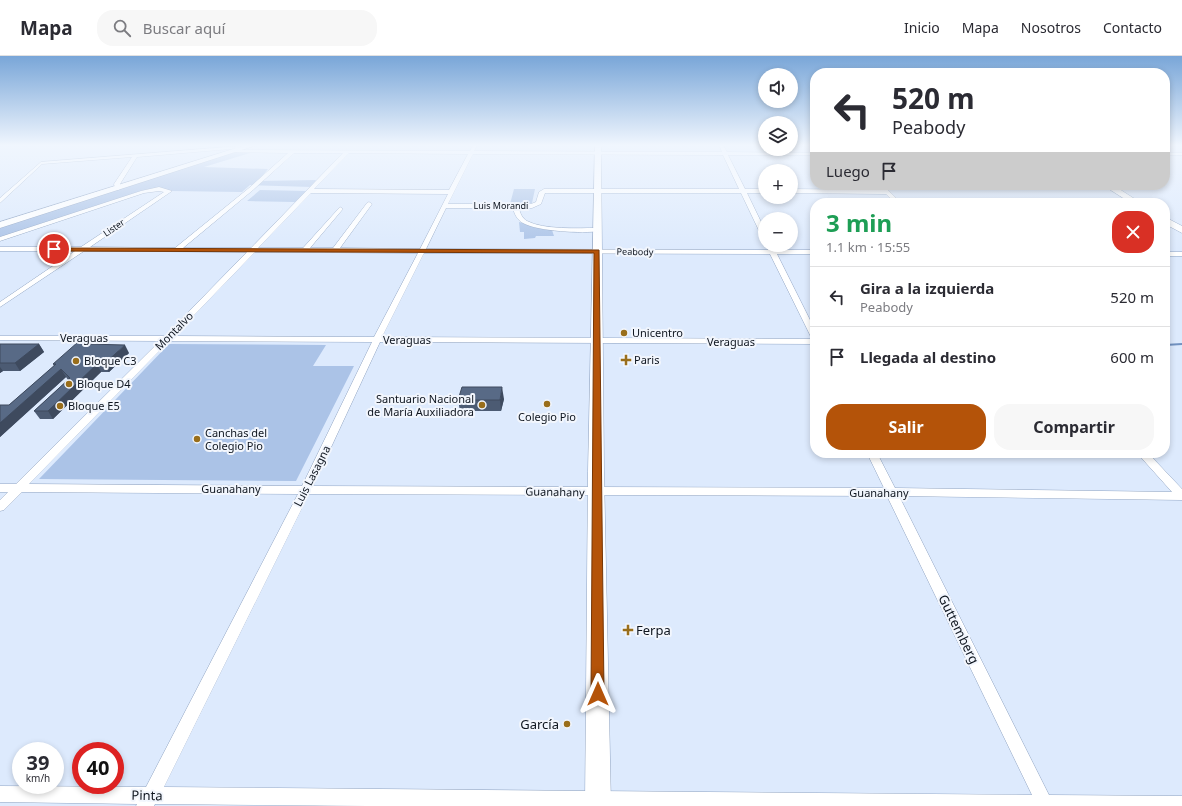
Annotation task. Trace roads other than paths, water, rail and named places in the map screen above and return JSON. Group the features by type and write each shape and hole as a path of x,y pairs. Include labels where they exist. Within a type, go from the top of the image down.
{"street":[{"path":"0,201 23,180"},
{"path":"118,188 117,184 120,180"},
{"path":"0,225 143,180"},
{"path":"177,249 261,180"},
{"name":"Montalvo","path":"0,507 167,339 320,180"},
{"name":"Luis Lasagna","path":"148,800 178,744 305,490 377,340 458,180"},
{"path":"598,180 596,341 598,803"},
{"path":"737,180 758,223"},
{"name":"Lister","path":"0,239 135,194 159,189 169,191 0,305"},
{"path":"886,190 893,198"},
{"path":"1115,190 1129,198"},
{"path":"309,191 452,192"},
{"name":"Luis Morandi","path":"444,206 538,205 542,192 544,191 758,191"},
{"path":"798,192 888,192"},
{"path":"335,250 369,204"},
{"path":"516,206 516,210 527,223 558,230 597,230"},
{"path":"306,250 340,209"},
{"path":"1170,223 1182,230"},
{"name":"Peabody","path":"0,249 597,251 758,248"},
{"name":"Peabody","path":"798,250 810,252"},
{"path":"772,252 810,328"},
{"path":"1170,254 1182,254"},
{"name":"Veraguas","path":"0,338 810,342"},
{"name":"Guttemberg","path":"875,458 1045,804"},
{"path":"1147,458 1182,496"},
{"name":"Guanahany","path":"0,488 596,492 892,492 1182,496"},
{"name":"Pinta","path":"0,794 148,800 367,802 1182,804"}],"waterway":[{"path":"1170,345 1182,344"}],"place":[{"name":"Unicentro","path":"624,333"},
{"name":"Paris","path":"626,360"},
{"name":"Bloque C3","path":"76,361"},
{"name":"Bloque D4","path":"69,384"},
{"name":"Colegio Pio","path":"547,404"},
{"name":"Santuario Nacional de María Auxiliadora","path":"482,405"},
{"name":"Bloque E5","path":"60,406"},
{"name":"Canchas del Colegio Pio","path":"197,439"},
{"name":"Ferpa","path":"628,630"},
{"name":"García","path":"567,724"}]}
